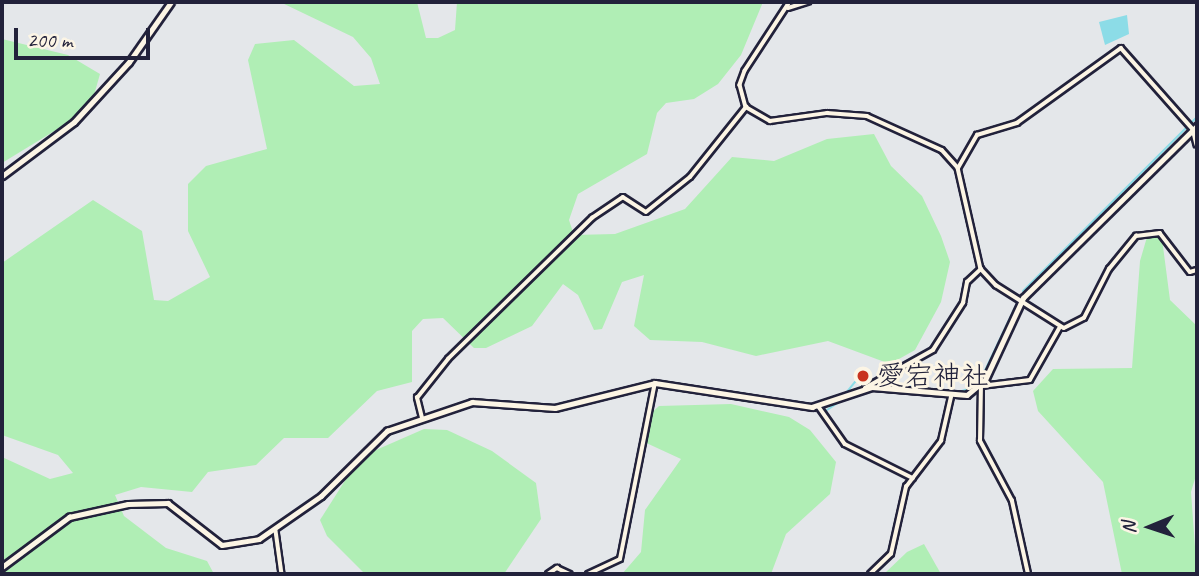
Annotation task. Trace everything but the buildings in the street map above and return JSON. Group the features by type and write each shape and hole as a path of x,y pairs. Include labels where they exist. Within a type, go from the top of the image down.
{"main road":[{"path":"2,176 74,122 129,62 172,2"}],"street":[{"path":"422,418 417,398 448,359 585,225 623,197 646,212 690,177 746,107 742,78 790,2"},
{"path":"786,9 808,2"},
{"path":"958,168 977,135 1017,122 1121,48 1194,127 1197,145"},
{"path":"746,107 770,121 827,113 867,116 943,150 958,168 981,269 996,285 1023,298 1060,327"},
{"path":"1028,574 1012,501 980,441 981,386 1023,298 1194,127"},
{"path":"866,388 951,397 981,386 1030,380 1060,327 1084,318 1110,269 1136,236 1160,233 1190,272 1197,270"},
{"path":"2,567 69,517 128,504 168,503 222,545 276,531 378,438 422,418 480,401 555,408 654,383 819,407 866,388 872,381 933,350 963,303 967,282 981,269"},
{"path":"587,574 620,559 654,383"},
{"path":"870,574 891,554 913,478 941,441 951,397"},
{"path":"819,407 845,444 913,478"},
{"path":"276,531 282,574"},
{"path":"548,574 557,568 570,574"}],"green space":[{"path":"280,2 417,2 426,38 438,38 455,30 457,2 763,2 741,55 718,84 694,99 666,103 657,113 647,154 578,194 569,220 574,235 615,234 685,209 732,157 774,161 827,139 874,134 891,166 922,196 941,236 950,262 941,302 915,350 890,364 828,341 756,356 702,342 650,340 634,326 644,275 622,282 602,329 594,330 578,295 563,284 532,326 486,348 474,348 443,318 423,319 412,331 412,382 377,391 328,438 284,438 256,465 208,472 192,492 141,487 115,495 124,516 166,548 207,561 214,574 2,574 2,457 50,479 73,473 58,455 2,435 2,263 93,200 142,231 154,300 168,301 210,277 188,231 188,184 206,166 267,149 248,60 255,44 294,40 354,86 380,84 371,58 353,37"},
{"path":"2,39 68,55 100,74 92,102 74,119 2,163"},
{"path":"1161,231 1170,300 1197,326 1197,472 1191,492 1197,574 1122,574 1103,482 1038,411 1033,391 1053,369 1132,368 1140,261 1147,237"},
{"path":"731,404 789,417 810,430 836,462 830,494 786,534 771,574 622,574 641,552 645,510 681,459 642,441 648,416 659,406"},
{"path":"424,429 447,430 492,451 536,483 541,519 504,574 365,574 327,536 320,520 360,457"},
{"path":"924,544 941,574 884,574 907,552"}],"water":[{"path":"1127,15 1129,34 1105,45 1099,22"}],"waterway":[{"path":"1023,291 1197,117"},
{"path":"980,381 1018,301"},
{"path":"846,393 855,382 874,381"},
{"path":"880,382 940,391"},
{"path":"959,392 974,387"},
{"path":"979,397 978,437 985,453"},
{"path":"827,410 839,402"}],"place":[{"name":"愛宕神社","path":"863,376"}]}
